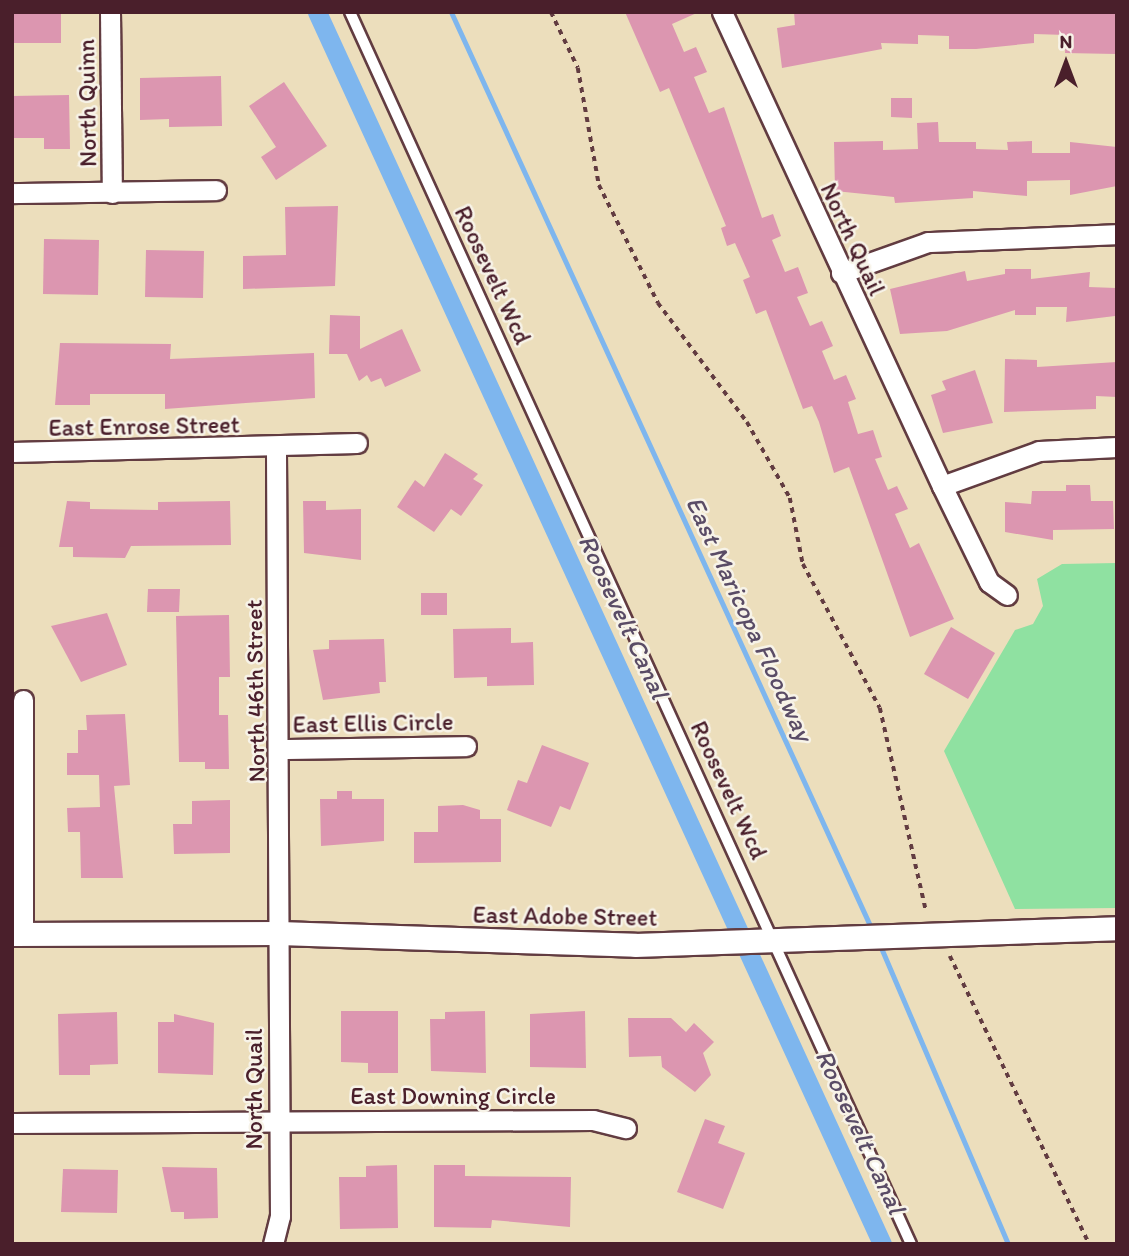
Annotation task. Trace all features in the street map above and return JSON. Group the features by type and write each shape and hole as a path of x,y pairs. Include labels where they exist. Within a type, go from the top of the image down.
{"street":[{"name":"North Quinn","path":"110,12 112,193"},
{"name":"North Quail","path":"722,12 942,486 989,582 1007,595"},
{"path":"12,193 216,190"},
{"path":"841,273 928,242 1117,234"},
{"name":"East Enrose Street","path":"12,452 276,449 357,443"},
{"path":"942,486 1039,450 1117,447"},
{"name":"North 46th Street","path":"276,449 281,749 279,933"},
{"path":"18,934 23,700"},
{"name":"East Ellis Circle","path":"281,749 466,746"},
{"name":"East Adobe Street","path":"18,934 279,933 529,944 835,936 921,922 1117,928"},
{"name":"North Quail","path":"273,1244 281,1216 278,1122 279,933"},
{"name":"East Downing Circle","path":"12,1123 593,1119 626,1128"}],"lane":[{"name":"Roosevelt Wcd","path":"350,12 769,938 911,1244"}],"path":[{"path":"551,12 578,68 599,185 658,303 747,422 790,498 803,564 880,708 921,922"},
{"path":"950,956 1089,1244"}],"green space":[{"path":"1117,563 1117,908 1015,909 944,751 1015,630 1033,624 1043,606 1037,579 1062,564"}],"building":[{"path":"12,12 61,12 61,43 12,43"},
{"path":"625,12 699,12 672,24 684,52 696,47 707,72 694,77 709,113 724,107 762,218 773,214 781,236 772,240 785,272 798,267 808,293 797,297 810,326 822,321 833,346 822,351 834,380 846,375 856,399 848,402 858,434 873,430 882,457 875,459 888,490 897,486 908,509 895,514 910,548 919,543 954,619 910,637 849,467 834,473 819,422 812,406 803,409 766,310 756,314 743,280 750,277 735,243 727,246 721,228 726,226 669,88 660,92"},
{"path":"794,12 1116,12 1116,54 1065,53 1066,35 1034,34 1034,43 949,49 949,36 918,35 918,44 881,43 882,49 782,68 777,28 795,25"},
{"path":"221,76 222,126 169,127 169,119 140,120 140,78"},
{"path":"284,82 327,146 276,180 261,157 276,147 249,106"},
{"path":"69,95 70,149 44,149 44,138 12,138 12,96"},
{"path":"891,98 912,98 912,118 891,117"},
{"path":"938,122 939,142 976,142 976,149 1008,150 1007,142 1032,141 1032,153 1070,153 1070,142 1117,147 1117,186 1070,195 1070,180 1027,181 1027,196 973,191 973,198 895,203 894,197 835,191 834,142 883,141 883,150 918,149 917,123"},
{"path":"338,206 335,286 243,289 243,256 286,255 285,207"},
{"path":"44,239 99,240 98,295 43,294"},
{"path":"146,250 204,251 203,298 145,297"},
{"path":"1005,269 1031,269 1031,279 1090,272 1089,287 1116,288 1115,316 1066,322 1067,307 1036,307 1036,315 1015,315 1015,310 947,331 900,334 890,289 965,271 967,281 1005,274"},
{"path":"330,315 360,316 360,349 402,329 421,371 385,387 381,378 371,382 367,375 359,381 347,354 329,354"},
{"path":"60,343 171,344 170,359 314,353 315,398 165,409 165,394 90,394 90,405 55,405"},
{"path":"1005,359 1037,360 1037,367 1117,362 1117,397 1096,396 1096,409 1004,412"},
{"path":"975,370 993,423 943,433 931,395 946,390 942,381"},
{"path":"445,453 478,474 473,479 483,485 461,516 451,509 434,532 397,507 415,480 424,487"},
{"path":"1066,485 1090,485 1091,501 1113,501 1114,529 1053,530 1053,540 1005,532 1005,502 1031,504 1032,491 1066,491"},
{"path":"67,501 90,502 90,509 158,510 158,502 230,501 231,545 131,546 125,558 73,557 73,547 59,547"},
{"path":"303,501 326,501 326,510 361,509 361,560 304,553"},
{"path":"148,589 180,589 179,612 147,612"},
{"path":"421,593 447,593 447,615 421,615"},
{"path":"107,613 127,665 81,682 51,626"},
{"path":"229,615 230,677 219,677 219,715 228,715 229,769 205,769 205,762 179,762 176,616"},
{"path":"951,627 995,653 968,699 924,674"},
{"path":"511,628 511,643 533,642 534,685 487,686 487,677 454,678 453,629"},
{"path":"384,639 386,682 379,682 380,693 323,700 313,650 329,649 329,640"},
{"path":"125,714 130,785 114,786 123,878 81,878 80,832 68,832 67,808 100,807 99,775 67,775 67,753 78,753 78,730 87,730 86,715"},
{"path":"542,745 589,763 570,810 560,806 551,827 507,810 518,780 527,783"},
{"path":"337,791 352,791 352,799 384,799 384,841 321,846 320,799 337,799"},
{"path":"230,800 230,853 174,854 173,824 192,824 192,801"},
{"path":"463,805 480,810 480,819 501,819 501,862 414,863 414,832 438,832 438,806"},
{"path":"341,1011 398,1011 398,1073 368,1073 368,1063 341,1062"},
{"path":"485,1011 486,1073 431,1071 430,1019 445,1019 445,1012"},
{"path":"585,1011 586,1068 530,1067 530,1014"},
{"path":"117,1012 118,1064 90,1065 90,1075 59,1075 58,1014"},
{"path":"174,1014 214,1023 213,1075 158,1073 158,1022 174,1022"},
{"path":"628,1018 671,1018 686,1032 694,1023 714,1042 703,1053 711,1075 695,1092 662,1067 661,1056 629,1057"},
{"path":"705,1119 725,1126 718,1143 745,1153 723,1209 677,1192"},
{"path":"397,1165 398,1228 340,1229 339,1177 366,1177 366,1166"},
{"path":"434,1165 465,1165 465,1176 571,1177 570,1227 492,1220 491,1228 434,1227"},
{"path":"162,1167 217,1168 218,1218 184,1219 184,1212 171,1212"},
{"path":"63,1169 118,1170 117,1213 61,1212"}],"waterway":[{"name":"Roosevelt Canal","path":"317,12 882,1244"},
{"name":"East Maricopa Floodway","path":"451,12 873,932"},
{"name":"East Maricopa Floodway","path":"879,943 1008,1244"}]}
